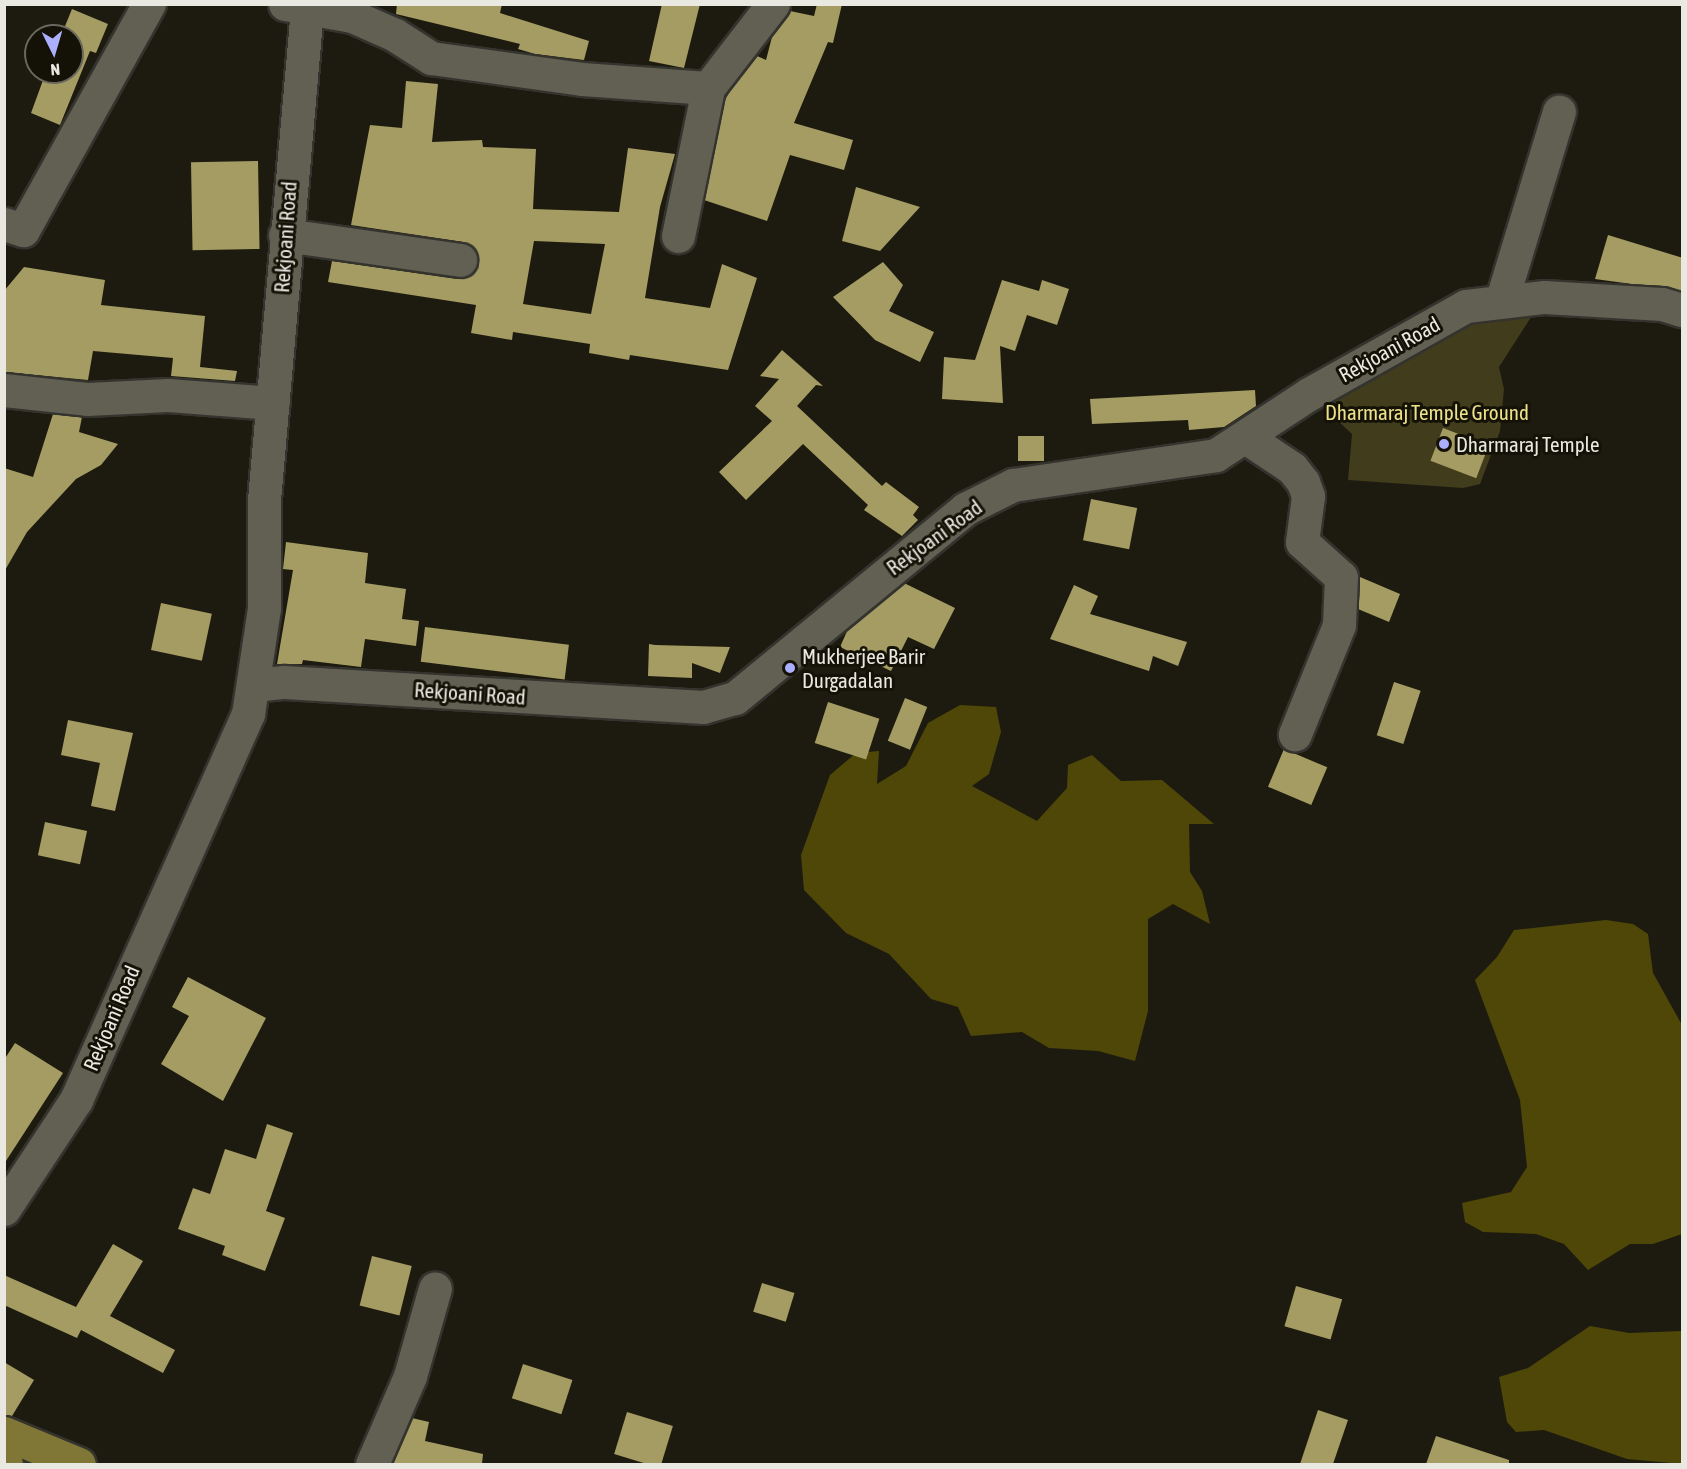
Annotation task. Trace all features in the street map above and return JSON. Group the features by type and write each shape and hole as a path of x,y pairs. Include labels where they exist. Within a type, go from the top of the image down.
{"main road":[{"path":"4,1433 79,1464"}],"street":[{"path":"4,224 23,230 149,4"},
{"path":"678,236 708,88 773,4"},
{"path":"299,5 352,16 394,35 431,58 582,79 708,88"},
{"name":"Rekjoani Road","path":"4,1209 76,1100 117,999 239,743 254,685 264,608 264,500 285,235 299,5"},
{"path":"1502,299 1558,111"},
{"path":"285,235 460,260"},
{"name":"Rekjoani Road","path":"254,685 284,682 704,707 735,698 965,509 1013,485 1180,463 1216,455 1247,438 1309,394 1466,306 1502,299 1662,304 1683,310"},
{"path":"4,390 87,399 168,395 273,403"},
{"path":"1247,438 1292,468 1304,482 1308,496 1302,542 1341,577 1339,625 1295,734"},
{"path":"372,1464 410,1376 435,1288"}],"green space":[{"name":"Dharmaraj Temple Ground","path":"1544,297 1499,367 1504,389 1500,431 1480,484 1463,488 1348,480 1352,434 1309,394 1466,306"}],"shaded area":[{"path":"960,705 996,707 1001,732 989,774 972,786 1037,821 1067,788 1068,765 1092,755 1121,781 1162,780 1214,824 1189,824 1190,872 1202,891 1210,924 1173,904 1148,919 1148,1011 1135,1061 1098,1051 1049,1048 1022,1032 971,1036 958,1007 931,999 889,954 846,933 804,890 801,855 830,775 856,753 879,751 877,784 906,766 928,723"},
{"path":"1606,920 1633,924 1648,934 1653,973 1682,1025 1682,1234 1653,1244 1630,1244 1588,1270 1564,1244 1536,1234 1483,1232 1465,1222 1462,1203 1511,1192 1527,1167 1520,1100 1475,980 1497,957 1514,930"},
{"path":"1590,1326 1629,1333 1682,1331 1682,1464 1627,1459 1544,1430 1516,1432 1507,1422 1499,1377 1528,1368"}],"building":[{"path":"397,4 502,4 500,13 589,41 584,60 535,54 518,49 520,44 396,14"},
{"path":"662,4 700,4 684,68 649,61"},
{"path":"817,4 842,4 833,43 828,42 794,123 853,140 844,170 790,155 767,221 704,200 724,102 732,87 757,56 766,60 772,37 790,11 814,16"},
{"path":"72,9 108,24 96,53 90,51 84,66 84,24 66,24"},
{"path":"406,81 438,84 432,142 482,140 483,147 536,149 533,209 619,212 628,148 675,154 660,207 645,298 710,308 722,264 757,278 728,370 630,355 629,360 589,353 590,344 513,332 512,340 471,333 476,305 328,282 332,261 457,279 467,277 478,263 477,253 463,242 351,225 370,125 402,128","holes":["534,241 605,244 591,314 523,304"]},
{"path":"42,84 77,84 60,125 31,113"},
{"path":"258,161 260,249 193,250 191,162"},
{"path":"856,187 920,207 880,251 842,241"},
{"path":"1608,235 1683,258 1683,291 1595,279"},
{"path":"883,262 903,285 889,311 934,332 920,362 875,340 833,297"},
{"path":"24,267 105,280 101,305 205,316 200,367 237,371 235,381 171,376 173,358 93,351 88,380 4,372 4,291"},
{"path":"1002,280 1039,291 1042,280 1069,289 1057,325 1027,315 1015,351 1000,346 1003,403 942,399 944,357 975,360"},
{"path":"782,350 823,386 816,385 797,406 882,486 886,482 919,507 913,515 918,520 902,536 864,510 868,505 803,444 746,500 719,472 772,421 755,406 779,379 760,376"},
{"path":"1255,390 1256,406 1224,427 1189,430 1188,420 1092,424 1090,399"},
{"path":"53,414 82,417 79,432 118,444 101,465 76,479 27,532 4,572 4,468 33,477"},
{"path":"1443,428 1489,446 1476,478 1430,461"},
{"path":"1018,436 1044,436 1044,461 1018,461"},
{"path":"1091,499 1137,508 1129,549 1083,540"},
{"path":"286,542 368,553 365,583 406,589 402,619 419,621 416,646 365,639 361,667 303,660 302,664 277,664 293,570 283,569"},
{"path":"1360,577 1400,594 1389,622 1358,609"},
{"path":"904,583 955,608 934,649 908,637 891,671 840,647 848,629"},
{"path":"1074,585 1098,596 1090,614 1187,642 1178,666 1153,656 1149,671 1050,639"},
{"path":"161,603 212,614 202,661 151,650"},
{"path":"425,627 569,645 565,679 421,662"},
{"path":"649,644 730,647 720,673 692,663 692,678 648,676"},
{"path":"1394,682 1421,691 1403,744 1377,735"},
{"path":"905,698 927,707 910,750 888,741"},
{"path":"828,702 879,719 866,760 815,743"},
{"path":"68,720 133,733 115,811 91,806 100,763 61,755"},
{"path":"1284,749 1327,767 1311,805 1268,787"},
{"path":"45,822 87,831 80,864 38,855"},
{"path":"188,977 266,1018 223,1101 161,1064 189,1016 172,1007"},
{"path":"15,1043 63,1073 4,1164 4,1060"},
{"path":"267,1124 293,1133 266,1211 285,1218 265,1271 222,1255 225,1246 178,1229 193,1188 210,1194 225,1149 256,1159"},
{"path":"113,1244 143,1261 110,1316 175,1350 163,1373 81,1330 77,1338 4,1305 4,1275 76,1307"},
{"path":"372,1256 412,1266 399,1315 360,1305"},
{"path":"762,1283 795,1293 786,1322 753,1312"},
{"path":"1296,1286 1342,1299 1331,1340 1284,1326"},
{"path":"4,1362 34,1380 12,1416 4,1415"},
{"path":"523,1364 572,1380 561,1414 512,1398"},
{"path":"1318,1410 1348,1420 1333,1464 1300,1464"},
{"path":"627,1412 673,1426 661,1464 647,1464 614,1454"},
{"path":"412,1418 429,1422 425,1441 483,1454 482,1464 392,1464"},
{"path":"1436,1436 1509,1460 1509,1464 1426,1464"}],"place":[{"name":"Dharmaraj Temple","path":"1444,444"},
{"name":"Mukherjee Barir Durgadalan","path":"790,668"}]}
